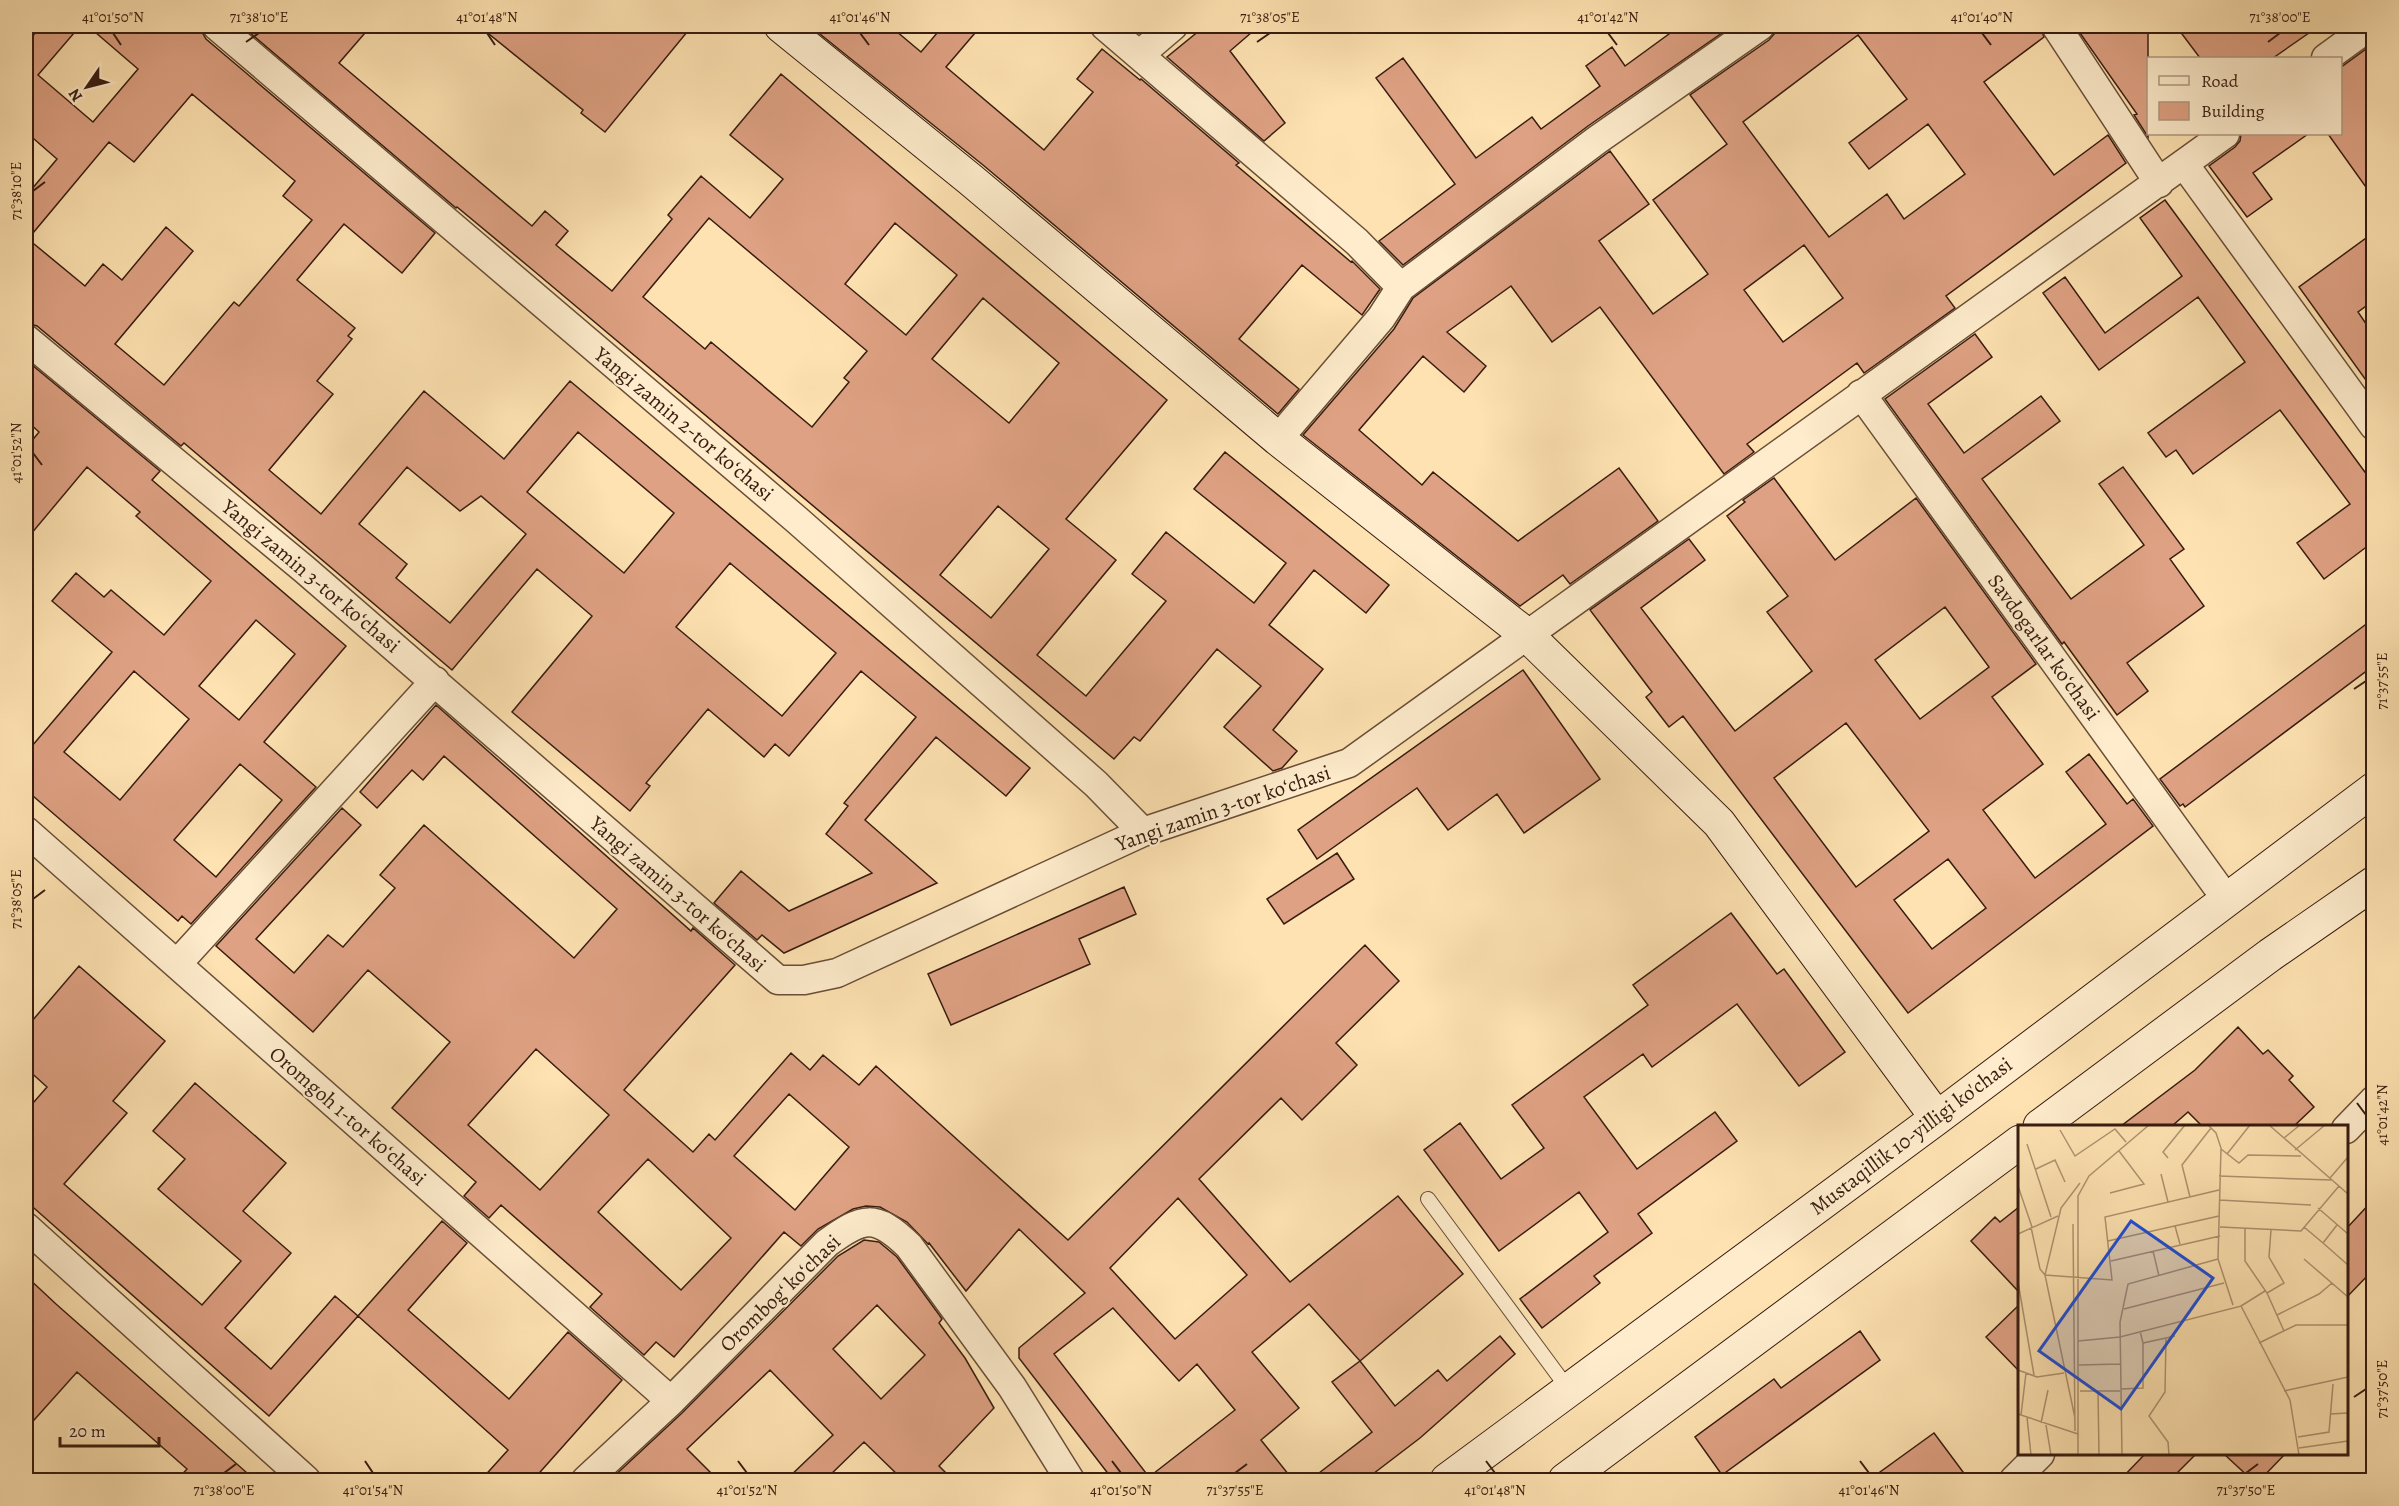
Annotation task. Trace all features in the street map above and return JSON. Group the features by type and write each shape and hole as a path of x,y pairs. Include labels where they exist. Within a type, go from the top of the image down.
{"main road":[{"path":"781,26 971,180 1278,439 1528,636 1719,823 1937,1118"},
{"name":"Mustaqillik 10-yilligi ko'chasi","path":"1447,1480 1937,1118 2373,789"},
{"path":"2041,1125 2270,955 2373,883"},
{"path":"1565,1480 2018,1143"}],"street":[{"name":"Yangi zamin 2-tor koʻchasi","path":"217,26 806,528 1096,784 1143,832"},
{"path":"1105,26 1357,242 1401,287"},
{"path":"1139,55 1173,26"},
{"path":"1278,439 1381,318 1401,287 1597,140 1760,26"},
{"path":"2056,26 2159,183"},
{"path":"2327,57 2370,26"},
{"path":"1528,636 2224,135"},
{"path":"2184,164 2373,426"},
{"name":"Yangi zamin 3-tor koʻchasi","path":"26,339 304,569 435,681 701,916 778,980 804,980 837,973 1143,832 1349,763 1528,636"},
{"name":"Savdogarlar koʻchasi","path":"1861,394 2227,900"},
{"path":"177,964 435,681"},
{"name":"Oromgoh 1-tor koʻchasi","path":"26,831 671,1401"},
{"path":"2348,1127 2373,1100"},
{"name":"Orombogʻ koʻchasi","path":"586,1480 671,1401 827,1243 852,1225 871,1222 891,1229 909,1246 1012,1387 1070,1480"},
{"path":"26,1227 306,1480"},
{"path":"2014,1480 2039,1455"}],"lane":[{"path":"1428,1199 1569,1390"}],"building":[{"path":"41,26 80,26 38,75 93,122 138,69 88,26 201,26 206,39 435,233 402,273 344,224 297,280 355,328 348,336 352,339 317,381 333,394 269,470 321,514 424,391 504,459 570,381 1030,768 1006,796 936,737 865,820 937,883 784,953 762,935 757,940 714,903 741,871 789,911 872,873 826,834 848,806 844,803 916,717 861,671 789,756 775,744 764,757 708,709 646,783 650,786 630,811 512,712 592,616 537,569 452,670 184,443 181,446 37,326 26,323 26,196 57,159 26,132 26,44","holes":["192,94 295,181 283,196 312,220 239,306 234,302 164,385 115,344 193,251 166,227 122,280 103,264 85,286 28,239 109,142 134,162","578,432 674,513 624,573 527,492","407,467 460,511 481,496 526,534 450,623 396,578 407,564 359,524","730,563 836,653 782,716 676,627"]},
{"path":"242,26 371,26 339,63 532,226 545,211 568,231 556,245 612,291 672,219 668,215 701,176 750,218 783,179 730,135 781,74 1167,400 1066,519 1116,560 1037,655 1086,696 1166,601 1132,574 1166,532 1254,603 1286,563 1194,489 1225,452 1389,585 1366,613 1314,570 1269,625 1323,669 1273,730 1297,751 1282,768 1273,771 1224,727 1261,686 1217,649 1140,741 1134,737 1114,759","holes":["709,218 867,351 844,378 849,382 812,427 711,342 705,349 643,297","895,223 957,275 906,335 845,284","983,298 1059,363 1009,423 932,359","998,506 1049,549 991,618 940,575"]},
{"path":"479,26 692,26 605,132 581,113 583,110"},
{"path":"810,26 890,26 921,52 943,26 981,26 946,67 1044,150 1093,92 1077,79 1102,49 1141,79 1239,163 1236,165 1352,261 1380,289 1362,315 1302,265 1239,339 1299,389 1278,414 983,165"},
{"path":"1205,26 1259,26 1230,51 1285,123 1264,141 1167,57"},
{"path":"1680,26 1732,26 1588,126 1403,265 1379,241 1455,184 1376,78 1403,58 1476,158 1532,117 1541,129 1600,86 1586,66 1612,47 1625,66"},
{"path":"1776,26 2040,26 2044,37 1984,82 2054,175 2108,135 2126,163 1946,296 1955,308 1864,373 1857,363 1747,444 1754,452 1724,474 1600,307 1552,342 1511,286 1447,332 1486,366 1464,392 1423,356 1359,430 1422,485 1433,472 1518,541 1619,468 1658,521 1570,584 1563,575 1520,606 1303,435 1394,329 1413,298 1610,151 1649,204 1599,241 1653,314 1708,274 1653,200 1727,144 1690,95 1769,40 1775,33","holes":["1858,35 1907,99 1849,143 1869,169 1928,124 1965,174 1904,219 1887,194 1829,237 1743,122","1804,245 1843,298 1783,342 1744,290"]},
{"path":"2075,26 2148,26 2148,137 2134,115 2137,114"},
{"path":"2176,26 2319,26 2274,57 2199,57"},
{"path":"2373,44 2373,197 2329,135 2342,135 2342,67"},
{"path":"2241,135 2307,135 2253,173 2272,199 2247,217 2209,166 2240,141"},
{"path":"2165,200 2373,483 2373,542 2324,579 2297,543 2350,504 2280,410 2193,474 2176,450 2166,457 2148,433 2245,362 2198,297 2099,370 2043,293 2065,277 2105,333 2182,276 2140,218"},
{"path":"2373,233 2373,301 2358,312 2373,334 2373,390 2299,287"},
{"path":"1975,334 1992,357 1928,404 1964,453 2041,396 2060,421 1982,479 2071,599 2144,545 2099,484 2123,467 2184,549 2170,559 2204,606 2127,663 2148,691 2117,715 2064,642 2062,644 1885,399"},
{"path":"26,360 160,471 152,480 346,646 264,742 316,787 191,924 182,916 178,921 26,790 26,753 112,652 52,601 76,573 104,597 111,590 164,635 211,581 136,516 140,512 87,467 26,540 26,448 39,432 26,420","holes":["256,620 295,654 239,720 199,686","134,671 189,719 120,800 64,752","240,764 282,800 216,877 174,840"]},
{"path":"1774,478 1835,560 1916,498 2036,664 1992,697 2043,764 1983,810 2035,878 2106,824 2066,772 2089,754 2127,804 2133,799 2153,826 1908,1013 1683,716 1669,727 1646,697 1652,692 1590,610 1689,539 1705,560 1641,608 1735,731 1812,671 1767,612 1788,596 1727,516 1745,502 1743,500","holes":["1945,607 1989,667 1920,719 1875,660","1846,723 1929,831 1856,887 1774,778","1948,859 1986,908 1932,949 1894,900"]},
{"path":"2373,619 2373,666 2185,807 2183,804 2180,806 2160,779"},
{"path":"1523,670 1600,779 1524,833 1497,794 1448,830 1417,788 1317,859 1298,830"},
{"path":"436,705 691,931 693,928 735,965 624,1090 693,1152 709,1134 715,1140 791,1053 810,1070 823,1055 859,1085 876,1066 1068,1240 1365,945 1399,981 1336,1043 1357,1065 1302,1120 1281,1098 1199,1179 1290,1282 1398,1196 1463,1274 1360,1361 1309,1304 1252,1352 1299,1408 1261,1440 1293,1480 1113,1480 1019,1358 1019,1348 1085,1293 1019,1229 966,1291 929,1243 907,1222 880,1207 866,1206 853,1209 818,1229 801,1246 784,1232 674,1357 656,1342 644,1355 590,1307 602,1294 501,1205 489,1218 464,1196 476,1182 392,1108 450,1042 368,970 313,1032 216,946 342,808 361,825 256,939 294,973 328,935 343,947 395,888 380,875 424,825 574,958 617,909 444,756 423,780 412,770 377,808 360,792","holes":["536,1049 609,1115 540,1190 468,1125","789,1094 849,1147 795,1210 734,1156","648,1159 731,1238 681,1290 598,1212","1178,1198 1247,1275 1175,1339 1110,1268","1113,1308 1179,1381 1197,1364 1235,1410 1149,1477 1054,1354"]},
{"path":"1337,853 1354,879 1284,924 1267,899"},
{"path":"1124,887 1136,914 1079,939 1090,964 951,1025 928,974"},
{"path":"1731,913 1777,974 1784,969 1845,1052 1799,1086 1737,1004 1652,1067 1643,1054 1584,1097 1637,1169 1715,1112 1737,1141 1638,1214 1652,1233 1594,1276 1600,1283 1542,1328 1520,1299 1608,1232 1579,1192 1499,1251 1424,1150 1460,1123 1501,1179 1544,1148 1512,1105 1648,1005 1633,985"},
{"path":"79,966 165,1041 113,1101 127,1113 64,1184 202,1305 241,1261 158,1189 185,1159 153,1131 195,1083 286,1163 243,1211 291,1253 225,1328 271,1369 335,1296 358,1316 269,1416 26,1201 26,1111 47,1087 26,1068 26,1028"},
{"path":"2238,1027 2263,1054 2268,1050 2293,1076 2289,1080 2314,1107 2295,1125 2201,1125 2188,1112 2173,1125 2122,1125 2195,1070"},
{"path":"2373,1200 2373,1270 2348,1296 2348,1227"},
{"path":"2018,1208 2018,1291 1971,1241 1995,1217 2000,1222"},
{"path":"442,1221 467,1243 408,1310 509,1399 568,1332 622,1380 533,1480 481,1480 508,1450 358,1316"},
{"path":"864,1240 879,1242 897,1257 942,1319 939,1323 965,1358 994,1408 939,1466 953,1480 903,1480 864,1442 825,1480 786,1480 833,1435 770,1370 687,1449 718,1480 610,1480 682,1413 838,1256","holes":["877,1305 925,1355 881,1399 833,1349"]},
{"path":"26,1276 255,1480 177,1480 187,1469 77,1372 26,1429"},
{"path":"2018,1306 2018,1370 1986,1337"},
{"path":"1860,1331 1880,1360 1722,1475 1695,1437 1774,1379 1781,1388"},
{"path":"1500,1336 1515,1354 1420,1438 1365,1480 1310,1480 1372,1432 1332,1382 1360,1361 1395,1406 1438,1370 1447,1381"},
{"path":"1934,1433 1969,1480 1869,1480"},
{"path":"2144,1455 2195,1455 2170,1480 2120,1480"},
{"path":"2225,1455 2284,1455 2260,1480 2252,1480"}]}
